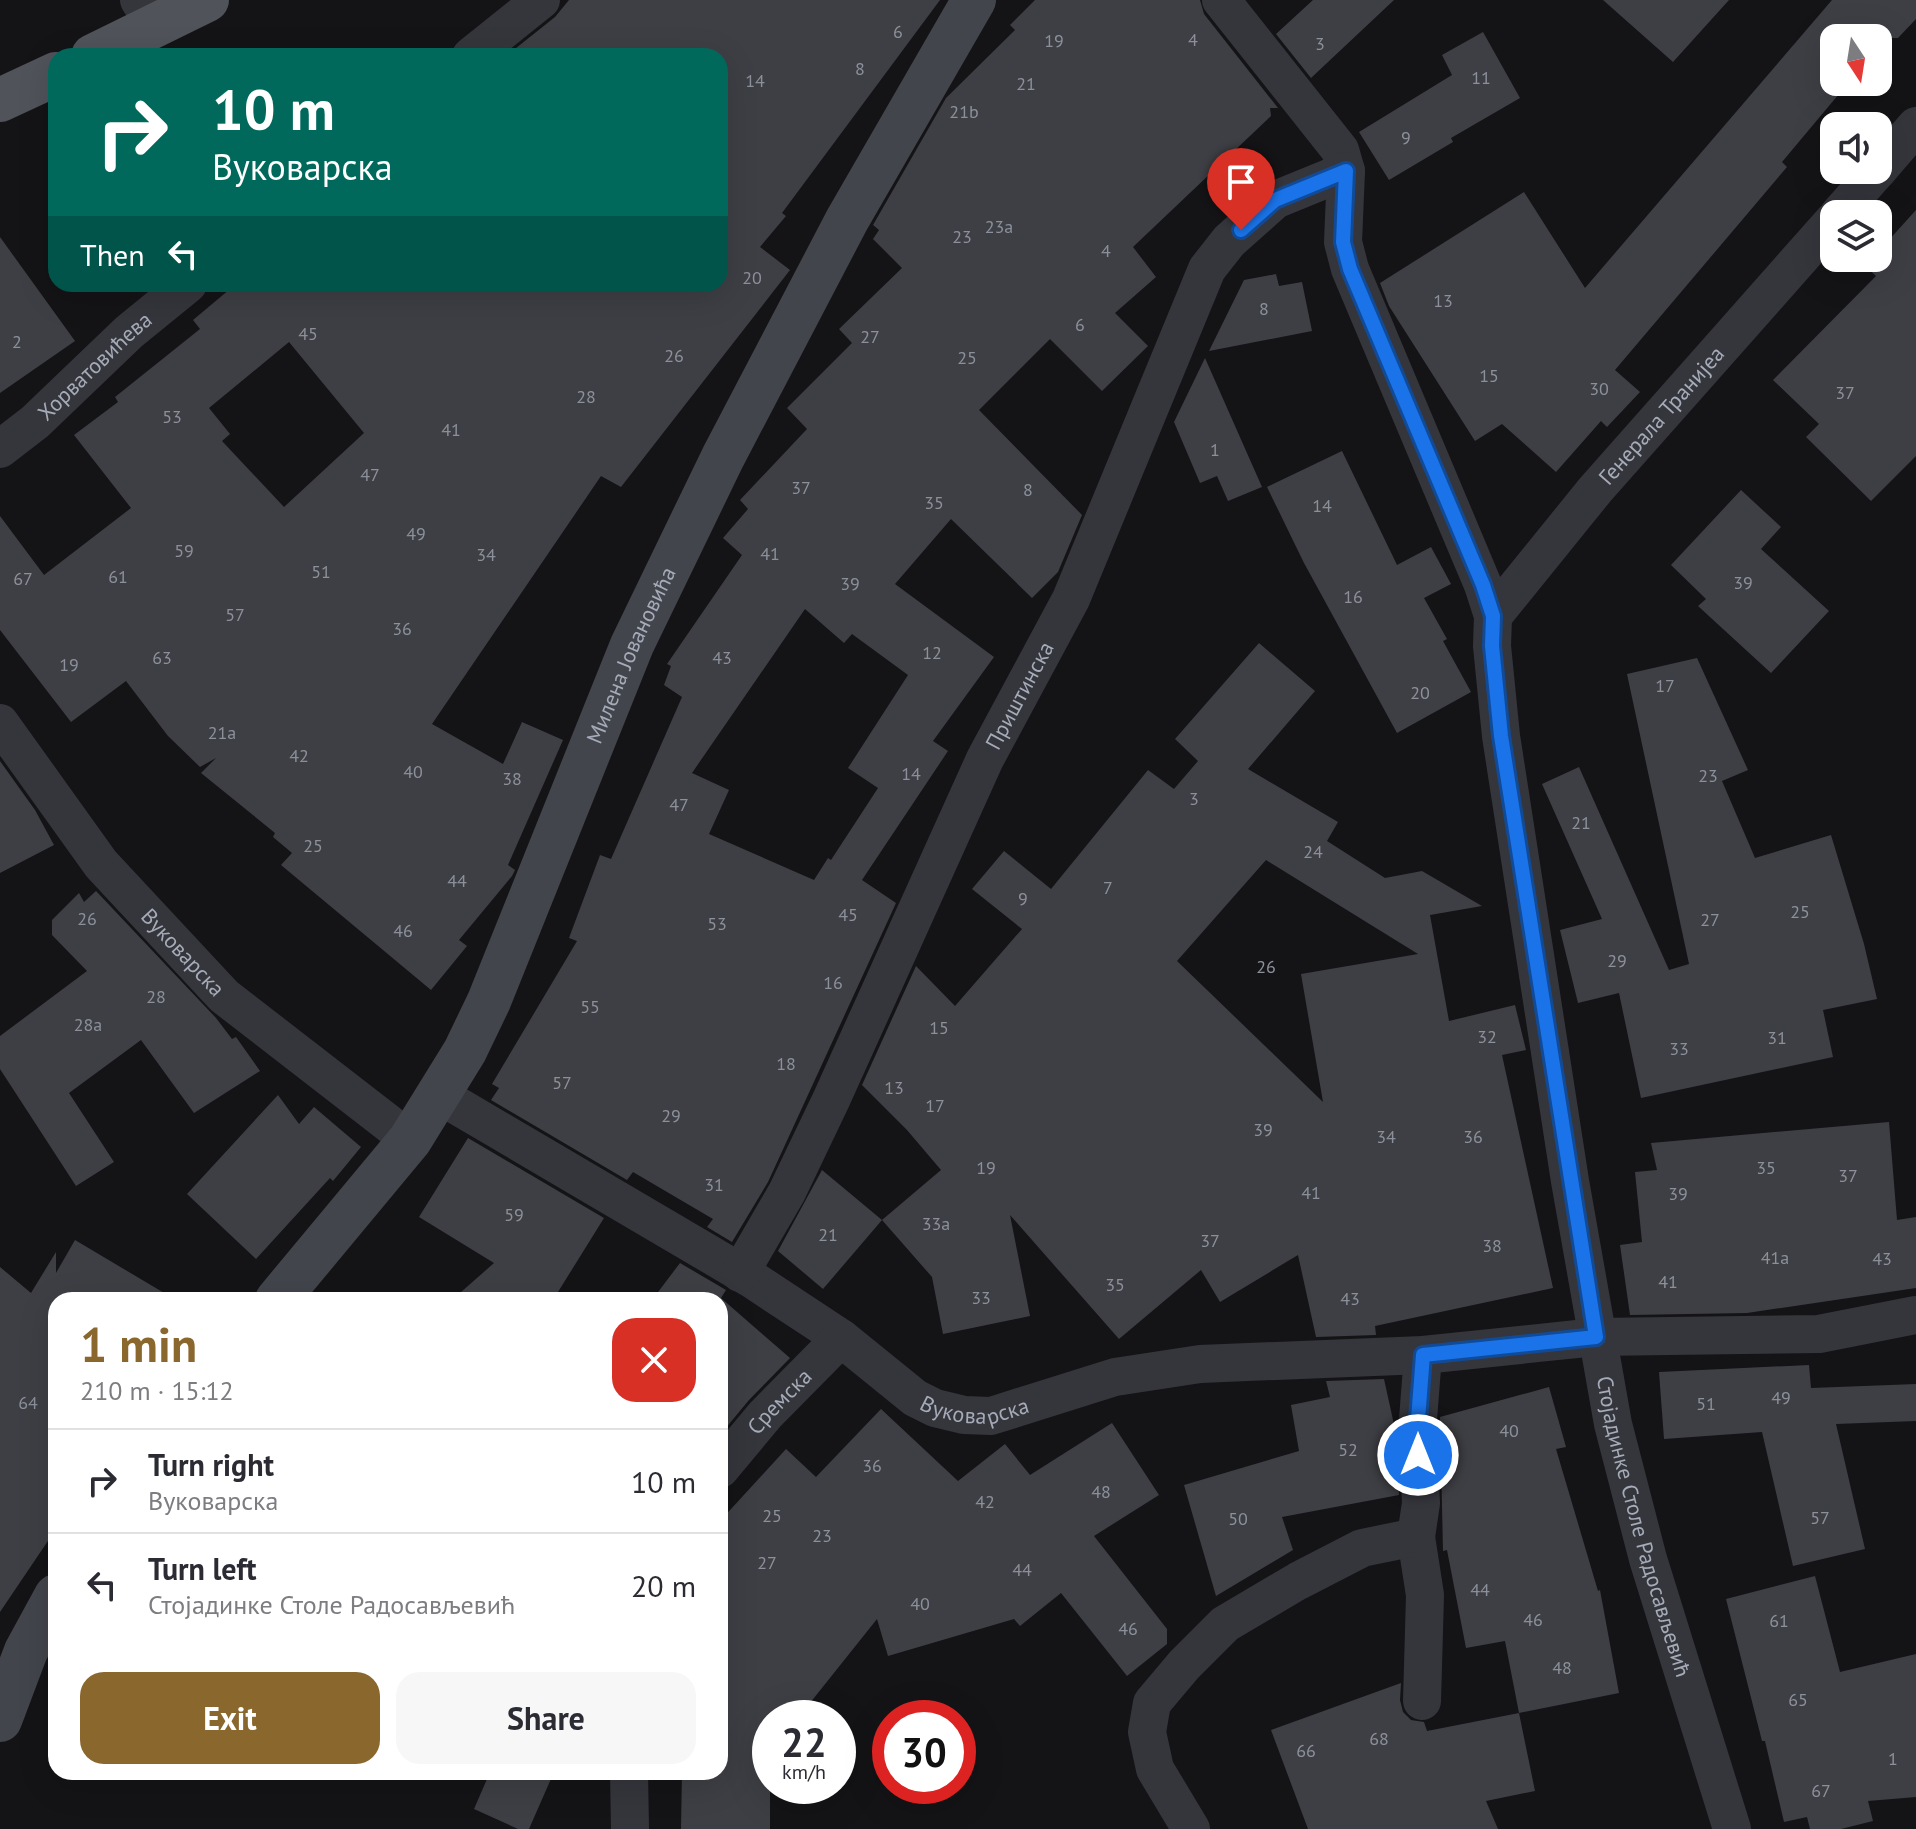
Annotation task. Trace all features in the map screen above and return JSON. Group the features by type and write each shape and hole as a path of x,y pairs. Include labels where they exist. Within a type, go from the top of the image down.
{"main road":[{"path":"103,48 148,13 207,0"},
{"name":"Милена Јовановића","path":"284,1292 410,1140 465,1051 489,1001 632,645 723,457 847,220 974,0"},
{"path":"0,100 48,78"},
{"path":"3,1702 48,1611"}],"street":[{"path":"481,48 541,0"},
{"name":"Стојадинке Столе Радосављевић","path":"1221,0 1340,150 1346,171 1343,242 1350,269 1483,585 1493,616 1492,646 1501,736 1596,1337 1632,1504 1732,1829"},
{"path":"1892,154 1916,126"},
{"name":"Приштинска","path":"740,1273 787,1192 825,1113 985,759 1071,599 1207,269 1229,241 1275,200 1346,171"},
{"path":"1851,200 1866,184"},
{"name":"Генерала Транијеа","path":"1493,616 1595,490 1820,236"},
{"name":"Хорватовићева","path":"0,449 35,422 129,332 178,292"},
{"name":"Вуковарска","path":"0,723 101,864 224,996 410,1140"},
{"name":"Вуковарска","path":"439,1095 740,1273 841,1338 915,1398 935,1408 964,1415 991,1416 1115,1377 1158,1369 1243,1361 1423,1355 1596,1337 1819,1334 1916,1315"},
{"name":"Сремска","path":"728,1459 765,1415 841,1338"},
{"path":"1422,1701 1425,1595 1416,1537 1421,1503 1417,1432 1423,1355"},
{"path":"1191,1829 1155,1769 1147,1732 1152,1703 1225,1624 1362,1548 1416,1537"},
{"path":"629,1780 630,1829"}],"building":[{"path":"569,0 940,0 782,213 786,216 760,247 790,270 621,487 601,476 432,724 503,764 522,722 563,740 508,865 515,870 512,876 459,940 467,946 431,990 281,865 292,853 273,837 275,833 201,773 216,758 200,767 168,736 126,681 71,722 0,630 0,516 44,575 131,508 74,435 118,402 115,397 200,329 193,320 226,292 728,292 728,48 516,48 555,17","holes":["289,342 364,433 284,507 222,441 230,434 209,408"]},
{"path":"1035,0 1200,0 1204,14 1278,108 1270,108 1271,116 1133,247 1156,277 1115,313 1148,346 1102,391 1050,339 979,410 1082,515 1058,572 1032,598 951,519 895,584 994,657 933,741 948,751 862,880 896,903 768,1182 732,1242 707,1227 713,1219 633,1172 627,1180 491,1100 499,1088 492,1084 577,941 569,938 600,855 611,859 682,697 664,685 671,666 667,664 742,555 723,538 748,509 740,500 807,429 787,408 852,343 839,329 902,268 873,239 879,230 873,225 946,98 1015,30 1010,25","holes":["805,609 844,643 852,634 908,675 848,768 878,788 831,860 828,858 814,880 709,834 729,790 692,773"]},
{"path":"1313,0 1394,0 1311,78 1276,34"},
{"path":"1603,0 1729,0 1673,62"},
{"path":"1832,0 1916,0 1916,19 1898,38 1892,38 1892,24 1820,24 1820,96 1837,96 1824,112 1820,112 1820,117 1782,162 1787,167 1615,370 1640,392 1607,427 1601,421 1556,472 1502,424 1475,441 1389,306 1380,283 1524,192 1585,288"},
{"path":"1483,32 1520,98 1451,138 1453,142 1389,180 1359,132 1452,75 1442,55"},
{"path":"1916,210 1916,456 1871,501 1806,437 1819,424 1773,380 1876,276 1872,272 1892,272 1892,237"},
{"path":"0,237 75,341 0,393"},
{"path":"1276,274 1279,286 1302,282 1312,331 1209,351 1244,280"},
{"path":"1205,358 1262,487 1228,501 1217,476 1200,483 1174,422"},
{"path":"1342,451 1397,565 1431,547 1451,584 1424,598 1471,692 1397,733 1304,563 1267,487"},
{"path":"1741,490 1781,527 1761,549 1829,611 1771,673 1698,606 1706,599 1671,565"},
{"path":"1259,643 1315,691 1248,769 1338,822 1327,841 1385,878 1422,871 1482,906 1430,915 1449,1021 1515,1005 1526,1050 1502,1055 1553,1288 1375,1326 1376,1335 1316,1337 1298,1255 1220,1302 1201,1270 1119,1339 1010,1215 1030,1316 943,1334 932,1277 882,1220 941,1170 862,1085 916,966 955,1006 1022,929 972,889 1004,851 1051,889 1148,770 1174,789 1198,761 1175,739","holes":["1266,860 1418,954 1301,974 1323,1102 1177,961"]},
{"path":"1697,658 1748,770 1722,781 1755,858 1831,835 1877,999 1823,1010 1833,1057 1641,1098 1619,993 1578,1003 1560,930 1602,919 1542,784 1579,767 1669,970 1689,964 1627,674"},
{"path":"0,761 35,810 54,845 0,873"},
{"path":"96,891 216,1018 232,1039 236,1037 260,1071 194,1113 141,1040 69,1093 114,1162 76,1186 0,1069 0,1036 87,971 52,935 52,920 79,893 84,902"},
{"path":"278,1095 299,1124 314,1107 361,1147 333,1181 330,1178 256,1259 187,1194"},
{"path":"1889,1122 1897,1220 1916,1217 1916,1288 1747,1313 1630,1315 1620,1245 1642,1242 1635,1172 1657,1170 1651,1143"},
{"path":"468,1138 604,1218 558,1292 461,1292 494,1263 419,1217"},
{"path":"822,1170 882,1220 823,1289 778,1251"},
{"path":"75,1240 163,1292 48,1292 48,1541 0,1612 0,1267 31,1293 56,1252 56,1273"},
{"path":"680,1263 726,1290 725,1292 658,1292"},
{"path":"728,1304 790,1358 728,1425"},
{"path":"1809,1365 1811,1388 1916,1384 1916,1421 1836,1424 1865,1549 1793,1566 1762,1432 1664,1439 1659,1372"},
{"path":"1384,1379 1395,1429 1399,1495 1282,1517 1293,1550 1216,1596 1184,1485 1299,1451 1291,1405 1330,1397 1326,1381"},
{"path":"1549,1387 1566,1447 1556,1449 1600,1590 1619,1693 1519,1713 1505,1641 1466,1648 1447,1550 1443,1551 1440,1417"},
{"path":"881,1409 958,1481 1005,1444 1030,1475 1112,1423 1159,1495 1094,1536 1167,1629 1167,1644 1127,1676 1061,1593 1020,1626 1014,1619 888,1656 877,1619 812,1700 752,1700 752,1804 770,1804 770,1829 681,1829 682,1780 728,1780 728,1512 786,1449 816,1477"},
{"path":"1815,1576 1840,1672 1916,1654 1916,1797 1868,1801 1873,1821 1841,1829 1810,1829 1807,1817 1784,1822 1726,1599"},
{"path":"1401,1683 1403,1712 1411,1720 1424,1722 1427,1731 1519,1713 1535,1791 1486,1801 1498,1829 1308,1829 1271,1730"},
{"path":"487,1780 550,1780 529,1829 518,1829 474,1809"}],"route":[{"path":"1241,230 1275,200 1346,171 1343,242 1350,269 1483,585 1493,616 1492,646 1501,736 1596,1337 1423,1355 1418,1455"}]}
